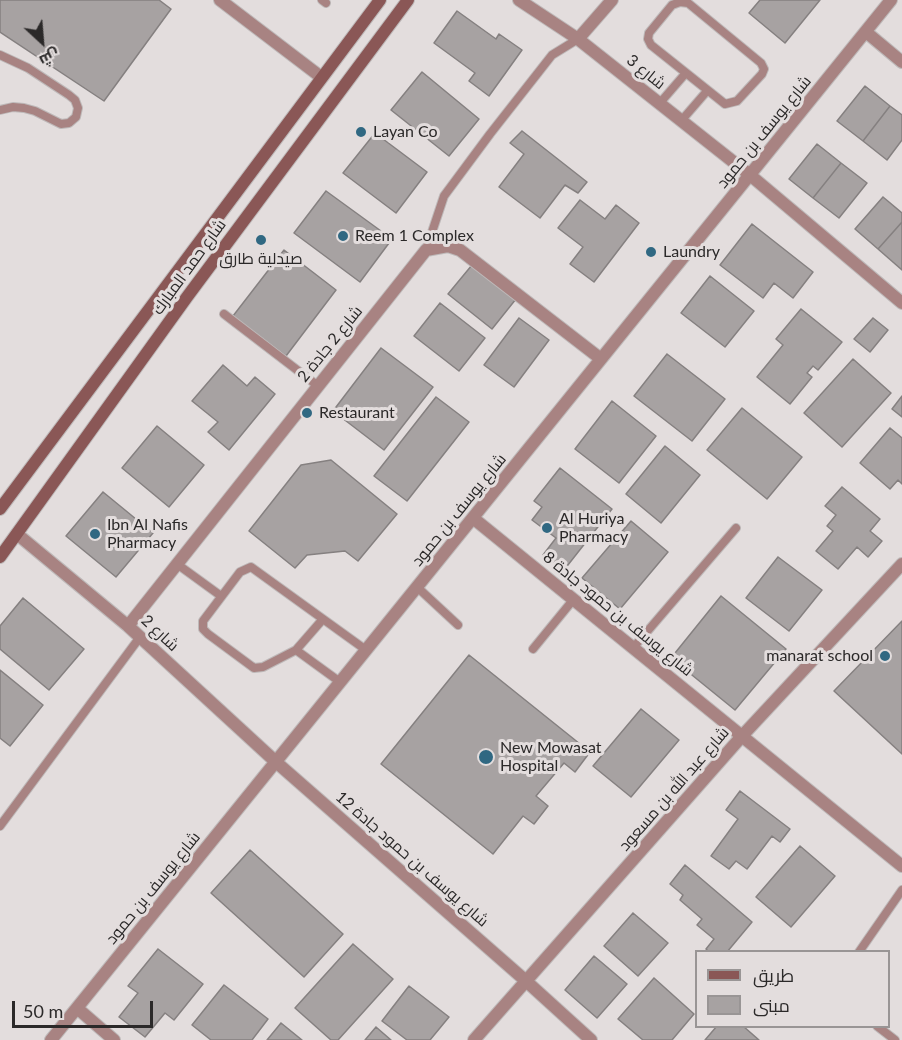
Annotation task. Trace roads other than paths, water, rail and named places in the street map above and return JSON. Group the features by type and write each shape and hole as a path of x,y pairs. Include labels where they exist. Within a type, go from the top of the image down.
{"main road":[{"name":"شارع حمد المبارك","path":"0,509 380,0"},
{"name":"شارع حمد المبارك","path":"0,557 187,297 408,0"}],"street":[{"path":"220,0 321,77"},
{"name":"شارع 3","path":"519,0 578,39 750,175 902,303"},
{"path":"578,39 612,0"},
{"name":"شارع يوسف بن حمود","path":"51,1040 891,0"},
{"path":"866,32 902,62"},
{"path":"426,250 436,246 448,246 460,250 601,359"},
{"name":"شارع 2 جادة 2","path":"128,626 426,250"},
{"name":"شارع يوسف بن حمود جادة 8","path":"473,518 902,866"},
{"name":"شارع 2","path":"17,534 128,626 276,762"},
{"name":"شارع عبد الله بن مسعود","path":"474,1040 742,736 902,564"},
{"name":"شارع يوسف بن حمود جادة 12","path":"276,762 591,1040"},
{"path":"77,1008 114,1040"}],"lane":[{"path":"680,2 688,3 761,63 764,69 737,100 730,103 725,104 707,92 651,45 648,39 649,33 672,5 680,2"},
{"path":"426,250 444,196 552,55 578,39"},
{"path":"0,55 28,68 69,95 75,100 78,108 75,117 69,123 61,124 24,108 14,107 0,110"},
{"path":"659,104 685,74"},
{"path":"681,121 707,92"},
{"path":"224,314 318,386"},
{"path":"633,648 736,528"},
{"path":"177,564 221,596"},
{"path":"323,619 296,650 263,667 254,668 208,634 203,629 202,621 240,572 251,567 366,650"},
{"path":"417,587 458,625"},
{"path":"533,649 573,600"},
{"path":"0,826 140,637"},
{"path":"296,650 340,682"},
{"path":"860,950 902,890"},
{"path":"879,1028 891,1039"}],"place":[{"name":"Layan Co","path":"361,132"},
{"name":"Reem 1 Complex","path":"343,236"},
{"name":"صيدلية طارق","path":"261,240"},
{"name":"Laundry","path":"651,252"},
{"name":"Restaurant","path":"307,413"},
{"name":"Al Huriya Pharmacy","path":"547,528"},
{"name":"Ibn Al Nafis Pharmacy","path":"95,534"},
{"name":"manarat school","path":"885,656"},
{"name":"New Mowasat Hospital","path":"486,757"}]}
